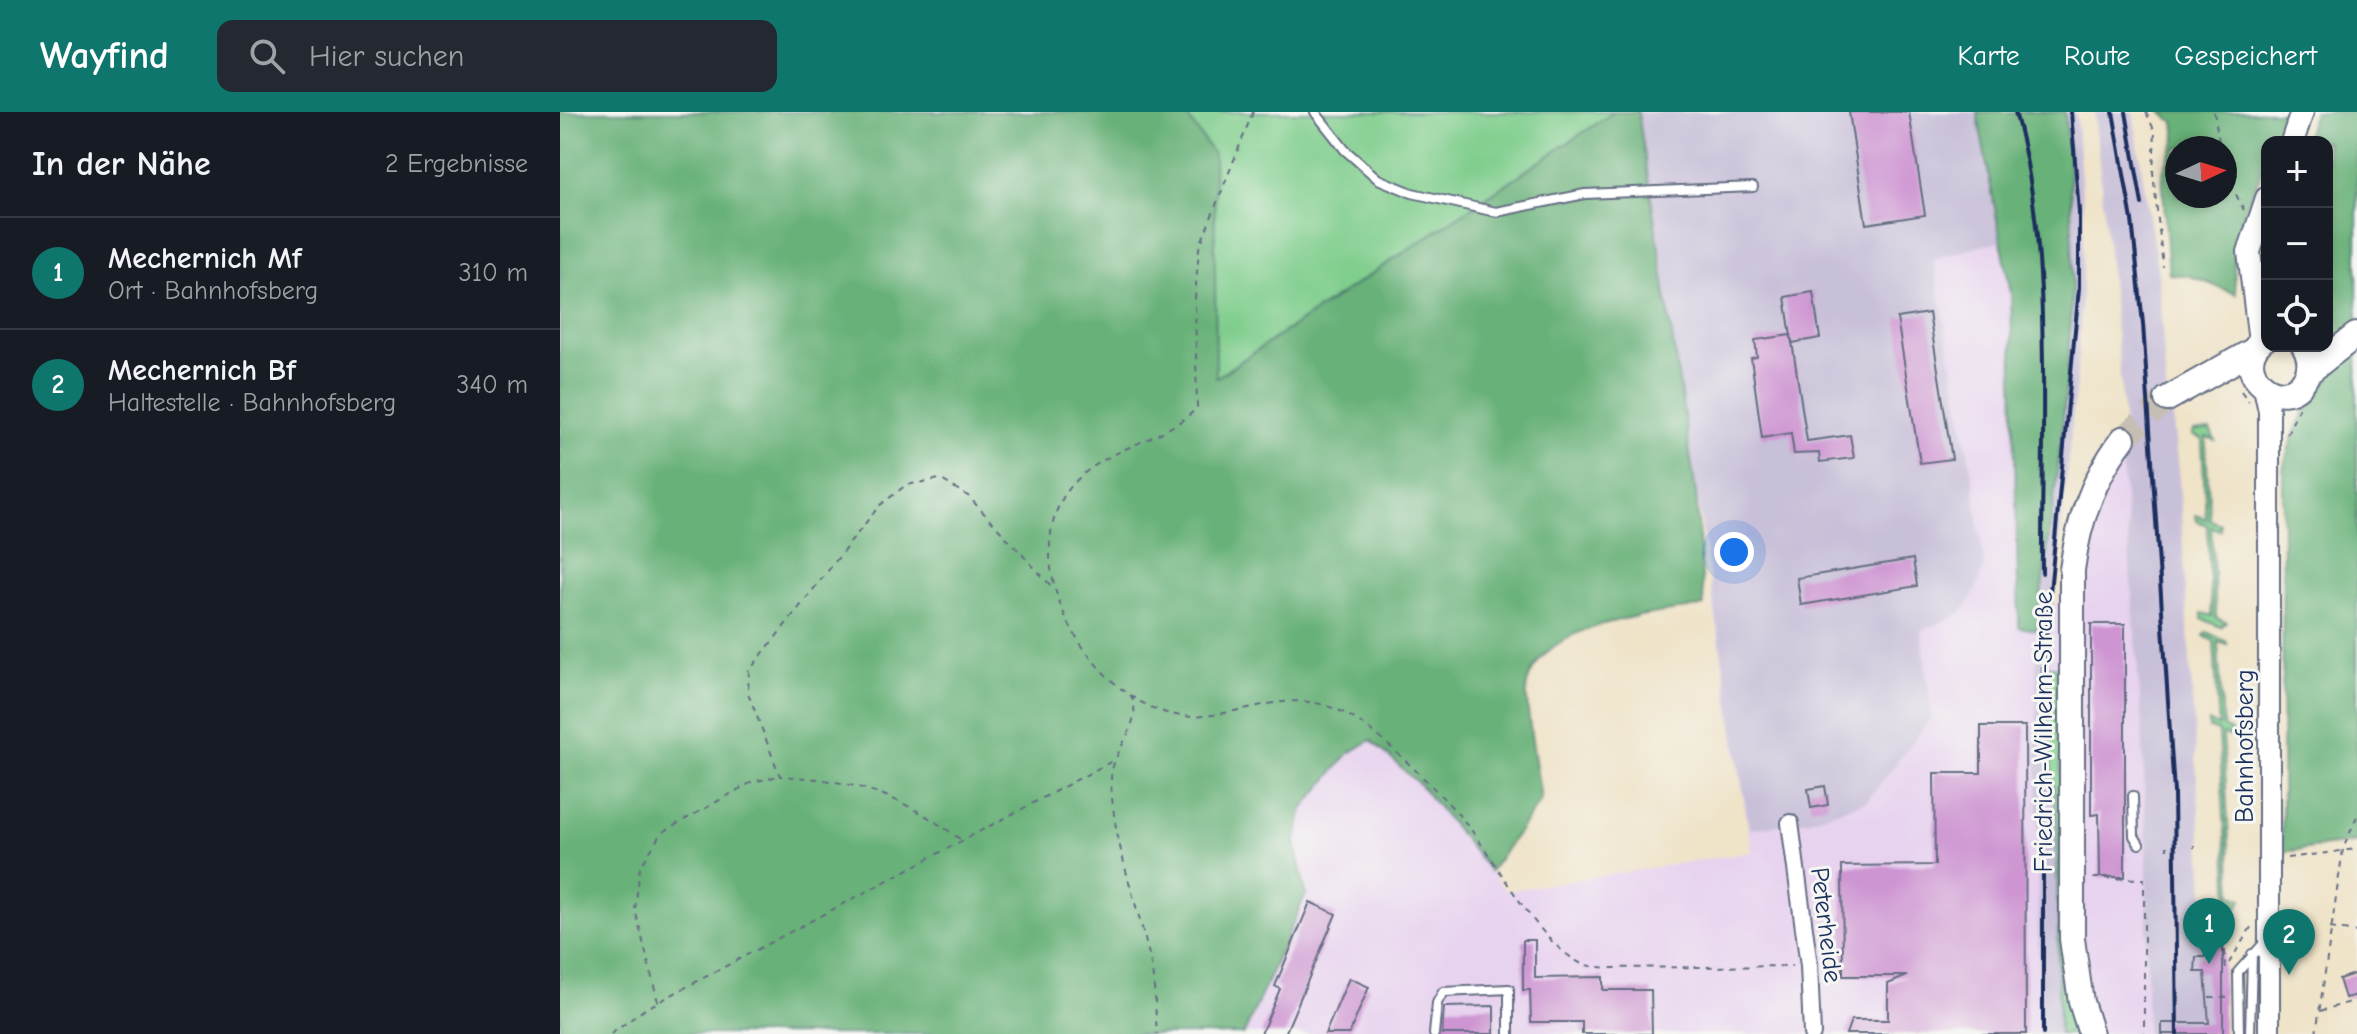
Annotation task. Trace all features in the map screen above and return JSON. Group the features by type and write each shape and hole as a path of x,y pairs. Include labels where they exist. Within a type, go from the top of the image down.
{"main road":[{"path":"2294,136 2302,112"},
{"path":"2252,389 2251,361 2260,343 2249,252 2263,208"},
{"path":"2252,290 2261,304"},
{"path":"2252,389 2291,391 2309,372 2356,335"},
{"path":"2333,342 2356,335"},
{"path":"2167,399 2260,343"},
{"path":"2308,352 2309,372"},
{"path":"2197,380 2245,377 2252,389"},
{"name":"Friedrich-Wilhelm-Straße","path":"2091,1034 2081,1002 2072,939 2072,570 2077,533 2088,499 2123,439"}],"street":[{"name":"Bahnhofsberg","path":"2252,389 2269,411 2269,1034"},
{"name":"Bahnhofsberg","path":"2268,458 2291,391"},
{"name":"Peterheide","path":"1790,823 1809,966 1812,1034"}],"lane":[{"path":"1315,112 1345,150 1378,179 1412,193 1496,212 1585,194 1753,187"},
{"path":"2133,796 2134,836 2139,844"},
{"path":"2239,1034 2238,972 2252,953 2269,939"},
{"path":"2250,1034 2252,953"},
{"path":"1434,1034 1437,1003 1443,992 1509,989 1509,1034"}],"path":[{"path":"1253,112 1199,248 1195,297 1197,408 1181,423 1151,439 1118,449 1089,468 1064,496 1049,534 1055,590 1069,631 1097,670 1130,694 1161,710 1202,717 1281,700 1329,705 1362,724 1459,815 1546,933 1581,963 1610,968 1809,966"},
{"path":"2146,112 2155,132 2153,172 2163,267"},
{"path":"2214,112 2218,136"},
{"path":"2237,196 2254,229"},
{"path":"780,776 748,693 749,671 879,506 906,485 940,479 968,496 1055,590"},
{"path":"1130,694 1135,705 1134,720 1111,776 1112,803 1123,866 1150,959 1157,1034"},
{"path":"611,1034 658,1002 960,839 1116,759"},
{"path":"658,1002 635,909 640,868 661,833 752,782 780,776 834,779 873,790 923,812 960,839"},
{"path":"2316,1034 2343,849 2357,816"},
{"path":"2280,858 2357,849"},
{"path":"2088,876 2096,879 2144,879 2144,1034"},
{"path":"2223,914 2226,971 2241,940 2260,916"},
{"path":"2330,928 2357,932"},
{"path":"2205,935 2205,939 2225,937"},
{"path":"2209,997 2226,997"},
{"path":"2319,1011 2357,1000"}],"shaded area":[{"path":"1638,112 1978,112 2011,294 2020,627 2037,630 2084,564 2097,507 2122,460 2142,726 2147,863 2146,1034 1244,1034 1306,894 1295,844 1303,809 1348,754 1371,740 1420,785 1506,891 1752,852"},
{"path":"1638,112 1977,112 2000,241 1933,259 1973,480 1984,565 1976,590 1962,613 1921,631 1932,717 1867,801 1810,820 1749,829"},
{"path":"2065,112 2076,112 2084,220 2083,266 2078,362 2047,666 2057,820 2059,1034 2039,1034 2036,630 2049,539 2072,292 2073,210"},
{"path":"2094,112 2133,112 2158,273 2168,415 2172,412 2179,479 2207,942 2223,942 2223,994 2210,994 2209,1034 2146,1034 2147,863 2142,726 2122,460 2126,456 2119,362"}],"green space":[{"path":"560,112 1184,112 1214,155 1216,378 1614,112 1638,112 1696,493 1704,606 1602,624 1577,633 1555,646 1538,662 1526,692 1541,800 1490,871 1420,785 1371,740 1348,754 1303,809 1295,844 1306,894 1244,1034 560,1034"},
{"path":"1184,112 1614,112 1215,378 1214,155"},
{"path":"1977,112 2065,112 2072,223 2070,332 2058,460 2036,630 2019,627 2011,294"},
{"path":"2161,112 2287,112 2279,136 2261,136 2261,173 2246,207 2237,239 2234,260 2236,294 2190,276 2169,274 2162,174 2165,166 2165,208 2237,208 2237,136 2176,136 2174,122"},
{"path":"2314,112 2357,112 2357,842 2282,852 2283,469 2300,421 2329,379 2323,352 2333,352 2333,136 2306,136"},
{"path":"2210,430 2215,440 2206,437 2210,520 2220,524 2220,530 2211,527 2216,618 2226,622 2221,627 2202,619 2202,613 2212,616 2207,525 2197,521 2196,515 2206,519 2202,439 2192,435 2194,431"},
{"path":"2207,632 2227,642 2227,645 2218,642 2218,647 2223,727 2232,732 2233,737 2223,734 2232,895 2242,899 2238,907 2224,906 2219,901 2229,903 2219,732 2209,728 2209,722 2219,726 2214,641 2204,636"},
{"path":"2047,666 2059,667 2064,968 2079,1034 2059,1034 2057,820 2048,732"}],"building":[{"path":"1849,112 1909,112 1925,215 1866,224"},
{"path":"1813,292 1820,338 1792,343 1785,297"},
{"path":"1929,313 1952,459 1920,463 1897,318"},
{"path":"1791,335 1807,441 1850,435 1854,458 1820,462 1819,453 1794,454 1791,433 1762,438 1751,358 1757,357 1755,340"},
{"path":"1913,559 1917,586 1801,605 1797,578"},
{"path":"2091,624 2125,624 2125,877 2100,877 2099,814 2091,815"},
{"path":"1981,726 2025,726 2026,1034 1846,1034 1851,1020 1888,1020 1888,984 1907,976 1843,976 1842,866 1935,865 1934,773 1981,773"},
{"path":"1825,786 1828,805 1811,808 1808,789"},
{"path":"1310,902 1336,914 1285,1034 1261,1034 1280,989 1275,986"},
{"path":"1523,940 1535,940 1535,978 1603,977 1603,990 1651,990 1652,1034 1582,1034 1582,1022 1531,1022 1530,990 1523,990"},
{"path":"2206,942 2223,942 2223,1034 2162,1034 2162,1023 2209,1023 2205,972 2195,972 2196,957 2205,957"},
{"path":"2357,973 2357,995 2345,998 2339,979"},
{"path":"1349,978 1369,987 1349,1034 1325,1034"},
{"path":"1494,1006 1494,1034 1442,1034 1444,1007"}],"tunnel":[{"path":"2123,439 2167,399"}],"railway":[{"path":"2015,112 2036,221 2040,280 2043,340 2042,573"},
{"path":"2043,1034 2043,666 2079,288 2079,212 2071,112"},
{"path":"2113,112 2132,220 2143,324 2174,792 2177,1034"},
{"path":"2126,112 2142,204"}],"place":[{"name":"Mechernich Mf","path":"2209,964"},
{"name":"Mechernich Bf","path":"2289,975"}]}
